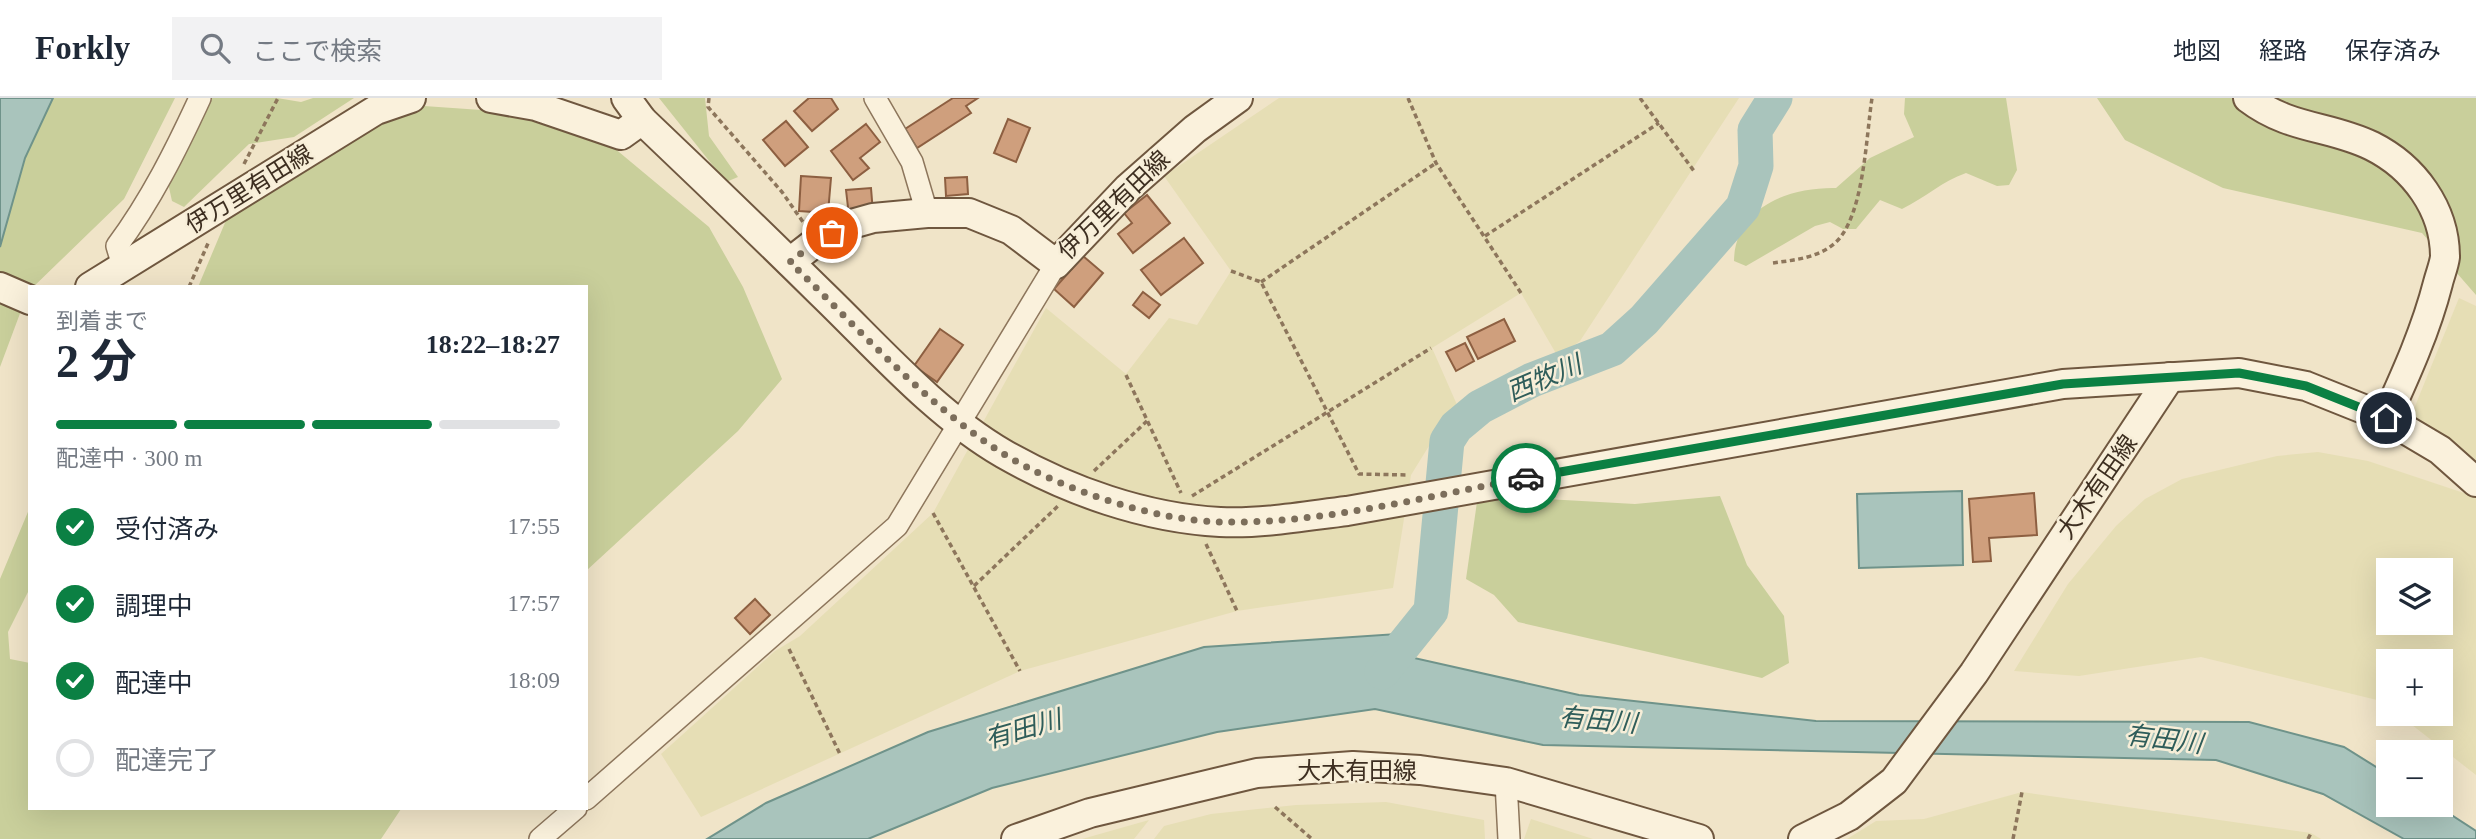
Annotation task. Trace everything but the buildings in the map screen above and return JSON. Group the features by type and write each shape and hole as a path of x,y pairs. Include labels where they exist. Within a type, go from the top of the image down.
{"main road":[{"name":"伊万里有田線","path":"93,285 376,110 411,98"},
{"path":"491,98 536,107 621,135 634,109 790,262 961,423 1004,454 1086,492 1134,509 1222,522 1280,519 1412,487 1485,486 2050,386 2239,373 2306,386 2386,418 2440,450 2476,482"},
{"name":"伊万里有田線","path":"790,262 817,241 848,225 873,218 927,213 969,213 1011,230 1056,264 1128,188 1195,129 1238,98"},
{"path":"2248,98 2267,113 2297,125 2337,133 2373,147 2413,176 2435,208 2445,258 2431,311 2386,418"},
{"path":"0,287 28,299"},
{"name":"大木有田線","path":"1803,839 1849,816 1894,781 1974,673 2170,377"},
{"name":"大木有田線","path":"1016,839 1090,813 1257,773 1353,766 1420,770 1506,782 1699,839"}],"street":[{"path":"122,266 117,246 172,158 200,98"},
{"path":"874,98 912,162 927,213"},
{"path":"588,797 897,526 1056,264"},
{"path":"1506,782 1509,839"},
{"path":"541,839 574,810"}],"path":[{"path":"240,172 278,98"},
{"path":"709,98 708,107 782,192 817,241"},
{"path":"1408,98 1436,163 1521,293"},
{"path":"1640,98 1694,171"},
{"path":"1773,262 1805,259 1833,246 1846,231 1854,207 1872,98"},
{"path":"1485,236 1659,123"},
{"path":"1261,282 1436,163"},
{"path":"190,285 209,240"},
{"path":"1231,271 1261,282 1359,474 1412,487"},
{"path":"1185,500 1326,410 1431,348"},
{"path":"933,513 1020,671"},
{"path":"779,632 840,754"},
{"path":"2013,839 2022,792"},
{"path":"1275,807 1312,839"},
{"path":"2308,839 2311,833"}],"shaded area":[{"path":"1279,98 1739,98 1580,341 1558,357 1521,293 1432,348 1458,407 1445,420 1411,475 1393,588 1237,611 1020,671 701,817 661,754 775,651 800,636 933,513 1046,308 1126,374 1169,318 1197,325 1231,271 1164,176"},
{"path":"2459,298 2476,306 2476,461 2411,416"},
{"path":"2318,452 2368,461 2476,497 2476,775 2453,757 2453,740 2431,740 2413,726 2453,726 2453,649 2376,649 2376,700 2201,657 2079,676 2014,671 2068,584 2116,526 2145,499 2182,479 2277,456"},
{"path":"2022,792 2311,833 2321,839 1847,839 1876,821 1924,819"},
{"path":"1386,802 1484,820 1485,839 1154,839 1164,826 1211,814 1296,805"},
{"path":"1531,819 1593,839 1524,839"},
{"path":"1149,820 1134,839 1082,839"}],"green space":[{"path":"53,98 175,98 124,199 35,285 28,285 28,292 0,367 0,247 25,158"},
{"path":"209,98 277,98 301,102 313,98 354,98 294,137 249,144 184,207 172,201 168,183"},
{"path":"659,98 705,98 709,136 738,177 726,182"},
{"path":"1905,98 2006,98 2017,170 2009,185 1997,186 1966,173 1949,180 1902,209 1880,200 1856,229 1843,229 1830,222 1815,226 1746,266 1734,261 1737,242 1744,227 1754,214 1768,204 1800,191 1836,188 1870,158 1914,137 1904,114"},
{"path":"2097,98 2476,98 2476,295 2422,233 2223,188 2125,140"},
{"path":"424,106 523,113 613,147 709,227 743,287 782,379 738,431 588,569 588,285 199,285 227,218 366,124"},
{"path":"1478,495 1635,504 1720,496 1747,565 1784,616 1789,663 1762,678 1518,622 1494,595 1466,579"},
{"path":"28,512 28,592 8,632 10,659 28,663 28,810 400,810 381,839 0,839 0,579"}],"water":[{"path":"0,98 53,98 25,158 0,247"},
{"path":"1962,491 1963,565 1859,568 1857,494"},
{"name":"有田川","path":"1412,633 1414,658 1579,695 1816,721 2249,722 2344,747 2376,767 2376,817 2453,816 2476,831 2476,839 2404,839 2323,794 2216,760 1543,745 1375,709 1217,732 992,788 868,839 707,839 766,803 928,732 1204,647"}],"waterway":[{"name":"西牧川","path":"1382,672 1431,611 1447,441 1456,427 1480,407 1532,380 1612,349 1644,320 1743,207 1756,166 1755,130 1775,98"}],"way so far":[{"path":"832,233 790,262 937,404 1004,454 1086,492 1134,509 1222,522 1280,519 1347,511 1526,478"}],"route":[{"path":"1526,478 2063,384 2239,373 2306,386 2386,418"}]}
